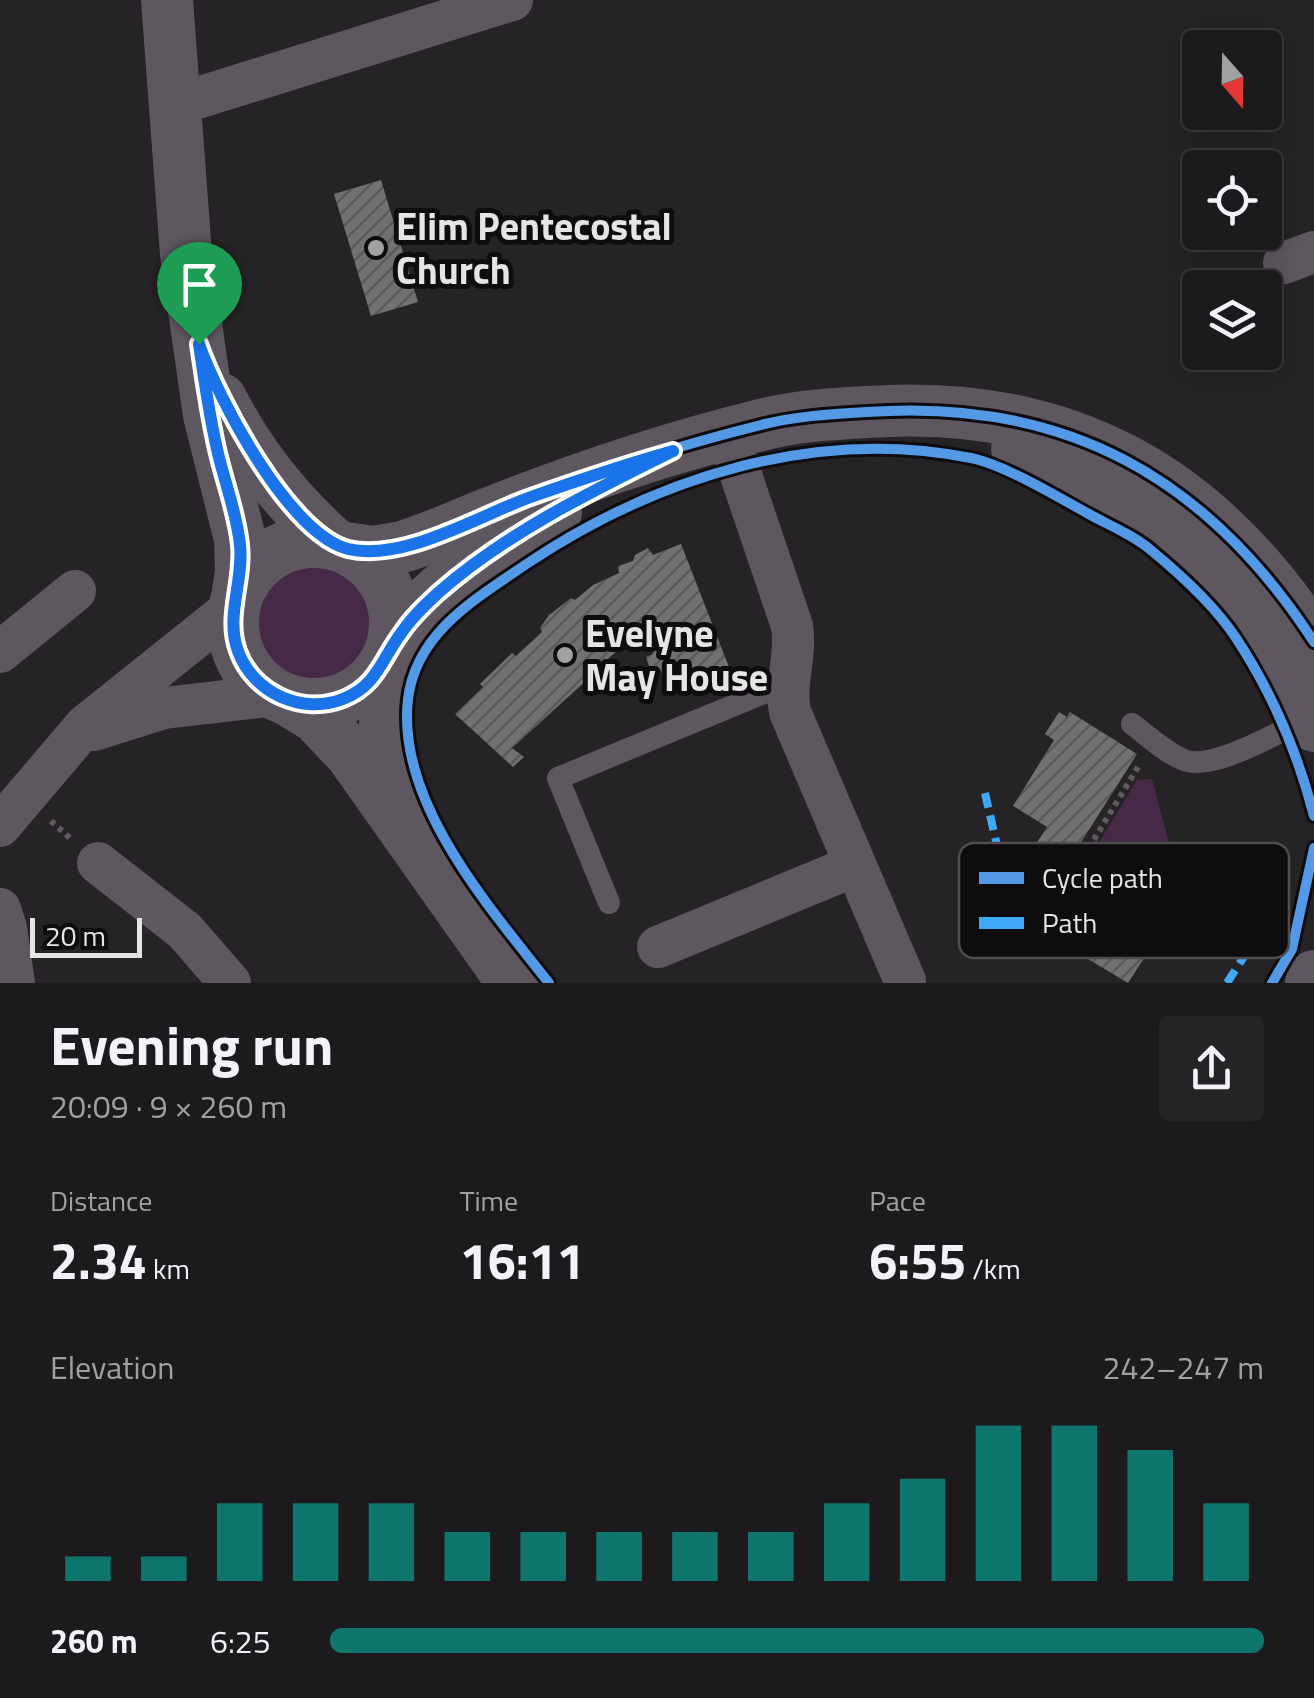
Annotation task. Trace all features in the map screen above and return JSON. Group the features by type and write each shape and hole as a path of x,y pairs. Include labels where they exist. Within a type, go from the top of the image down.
{"street":[{"path":"168,0 186,254 213,432 240,539 241,572 233,633 237,649 251,674 282,698 307,710 341,742 514,983"},
{"path":"175,105 512,0"},
{"path":"199,344 213,382 252,452 290,502 339,546 371,564 385,582 395,618 389,655 388,750 396,792 416,847"},
{"path":"861,412 914,416 1001,443 1073,474 1156,522 1203,563 1246,612 1290,675 1312,721"},
{"path":"12,812 57,756 106,707 184,650 236,598 251,570 281,548 305,541 373,552 402,547 538,495 728,434 794,418 861,412 951,412 1044,426 1124,458 1200,510 1314,598"},
{"path":"728,434 792,626 794,658 788,700 796,728 905,981"},
{"path":"57,756 83,736 145,712 184,704 282,698 318,705 346,698 370,683 401,632 428,602 491,554 569,505 673,451"},
{"path":"1200,510 1269,580 1314,642"},
{"path":"0,652 75,591"},
{"path":"98,862 185,931 230,983"},
{"path":"658,948 854,866"},
{"path":"0,909 14,983"},
{"path":"1311,983 1314,976"}],"lane":[{"path":"610,903 558,778 788,684"},
{"path":"1132,724 1182,760 1196,764 1312,721"}],"path":[{"path":"1092,843 1155,740"},
{"path":"12,812 98,862"}],"shaded area":[{"path":"314,563 347,573 363,589 373,622 363,655 347,671 314,681 281,671 265,655 255,622 265,589 281,573"},
{"path":"1152,779 1169,843 1098,843 1137,780"}],"building":[{"name":"Elim Pentecostal Church","path":"381,180 418,302 371,316 334,194"},
{"name":"Evelyne May House","path":"681,544 729,667 668,691 660,669 651,672 646,657 653,654 645,635 628,641 600,666 611,675 598,686 589,678 512,748 524,757 513,767 455,714 512,653 516,656 542,632 540,628 549,615 571,598 575,600 593,585 619,573 618,566 633,561 635,555 648,548 653,555"},
{"path":"1059,712 1067,717 1070,712 1137,754 1081,843 1037,843 1047,827 1013,806 1054,740 1045,734"},
{"path":"1086,958 1144,958 1128,983"}],"marked path":[{"path":"985,793 996,843"},
{"path":"1227,983 1243,958"}],"cycle path":[{"path":"345,548 373,552 402,547 602,472 774,422 867,412 939,411 1005,419 1067,435 1125,460 1178,493 1227,534 1272,584 1314,642"},
{"path":"549,983 475,887 432,814 408,738 408,699 413,675 423,654 452,619 528,563 630,506 740,467 797,455 855,449 913,450 971,458 1014,474 1137,540 1197,592 1236,638 1282,724 1314,816"},
{"path":"1289,954 1314,848"},
{"path":"1272,983 1287,958"}],"place":[{"name":"Elim Pentecostal Church","path":"376,248"},
{"name":"Evelyne May House","path":"565,655"}],"route":[{"path":"199,344 213,382 252,452 302,515 333,543 345,548 373,552 402,547 538,495 673,451 556,513 453,580 417,613 378,673 358,692 332,703 305,704 276,695 264,686 251,674 237,649 232,616 240,582 240,539 217,450 199,344"}]}
